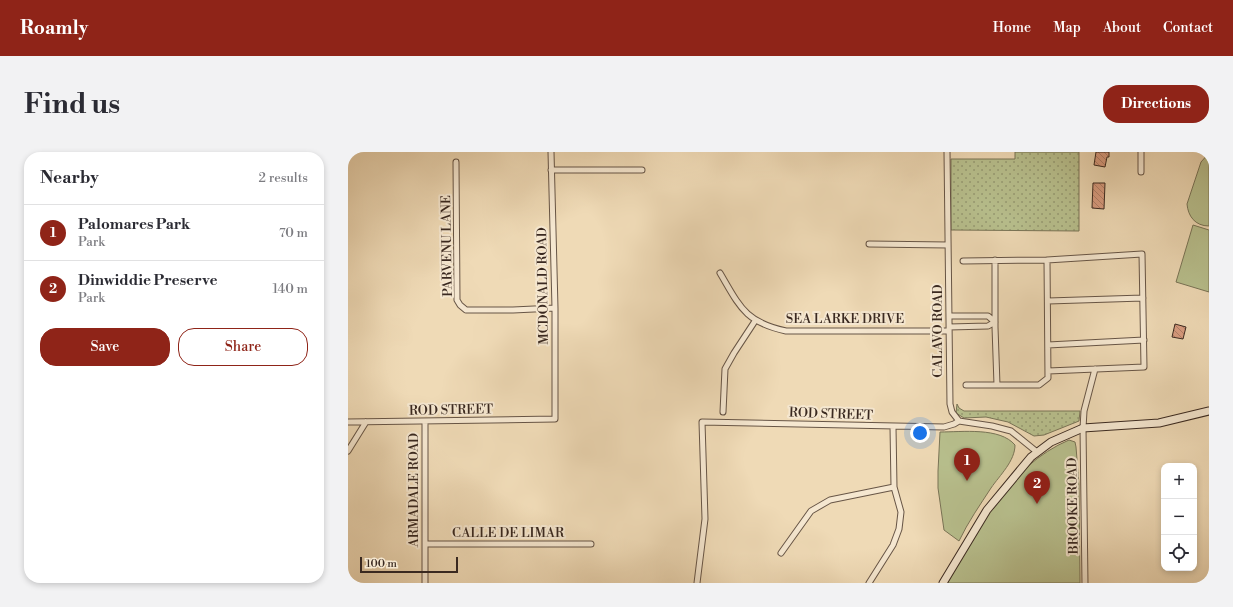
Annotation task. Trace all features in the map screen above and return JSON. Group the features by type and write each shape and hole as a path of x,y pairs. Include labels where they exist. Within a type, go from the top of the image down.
{"main road":[{"path":"943,583 987,510 1036,452 1050,442 1083,428 1159,423 1209,411"}],"street":[{"name":"MCDONALD ROAD","path":"551,152 555,308 555,419"},
{"name":"CALAVO ROAD","path":"947,152 950,404 952,412 959,421"},
{"path":"1141,152 1141,172"},
{"name":"PARVENU LANE","path":"456,162 457,300 460,305 466,310 555,308"},
{"path":"551,170 642,170"},
{"path":"869,244 948,245"},
{"path":"963,261 1047,260 1142,254 1144,367 1048,372"},
{"path":"996,260 995,322 997,385"},
{"path":"966,385 1039,385 1048,378 1047,260"},
{"name":"SEA LARKE DRIVE","path":"720,273 739,306 755,321 786,331 949,329 988,326 995,322"},
{"path":"1048,301 1143,298"},
{"path":"949,316 988,316 995,322"},
{"path":"723,412 725,369 755,321"},
{"path":"1048,345 1144,340"},
{"name":"BROOKE ROAD","path":"1085,583 1083,428 1084,411 1095,369"},
{"name":"ROD STREET","path":"348,422 555,419"},
{"name":"ARMADALE ROAD","path":"425,421 425,583"},
{"path":"959,421 992,426 1011,431 1036,452"},
{"name":"ROD STREET","path":"697,583 705,519 702,422 944,427 959,421"},
{"path":"348,451 366,422"},
{"path":"869,583 893,545 900,529 901,512 894,486 893,427"},
{"path":"781,554 811,511 830,500 894,486"},
{"name":"CALLE DE LIMAR","path":"425,544 592,544"}],"green space":[{"path":"1015,152 1079,152 1079,231 951,230 951,159 1015,159"},
{"path":"1209,153 1209,226 1204,226 1193,220 1187,204 1201,162"},
{"path":"1193,225 1209,230 1209,292 1176,282"},
{"path":"957,404 959,408 964,411 1080,411 1079,421 1044,435 1034,436 1008,422 986,417 964,418 956,413"},
{"path":"969,431 990,433 1000,435 1015,445 1013,457 978,507 959,541 944,530 938,488 940,432"},
{"path":"1069,440 1075,442 1079,484 1080,583 945,583 996,501 1012,482 1048,451"}],"building":[{"path":"1096,152 1109,152 1109,157 1107,157 1105,167 1094,165"},
{"path":"1093,183 1105,183 1104,209 1092,208"},
{"path":"1175,324 1186,327 1183,339 1172,337"}],"place":[{"name":"Palomares Park","path":"967,481"},
{"name":"Dinwiddie Preserve","path":"1037,504"}]}
